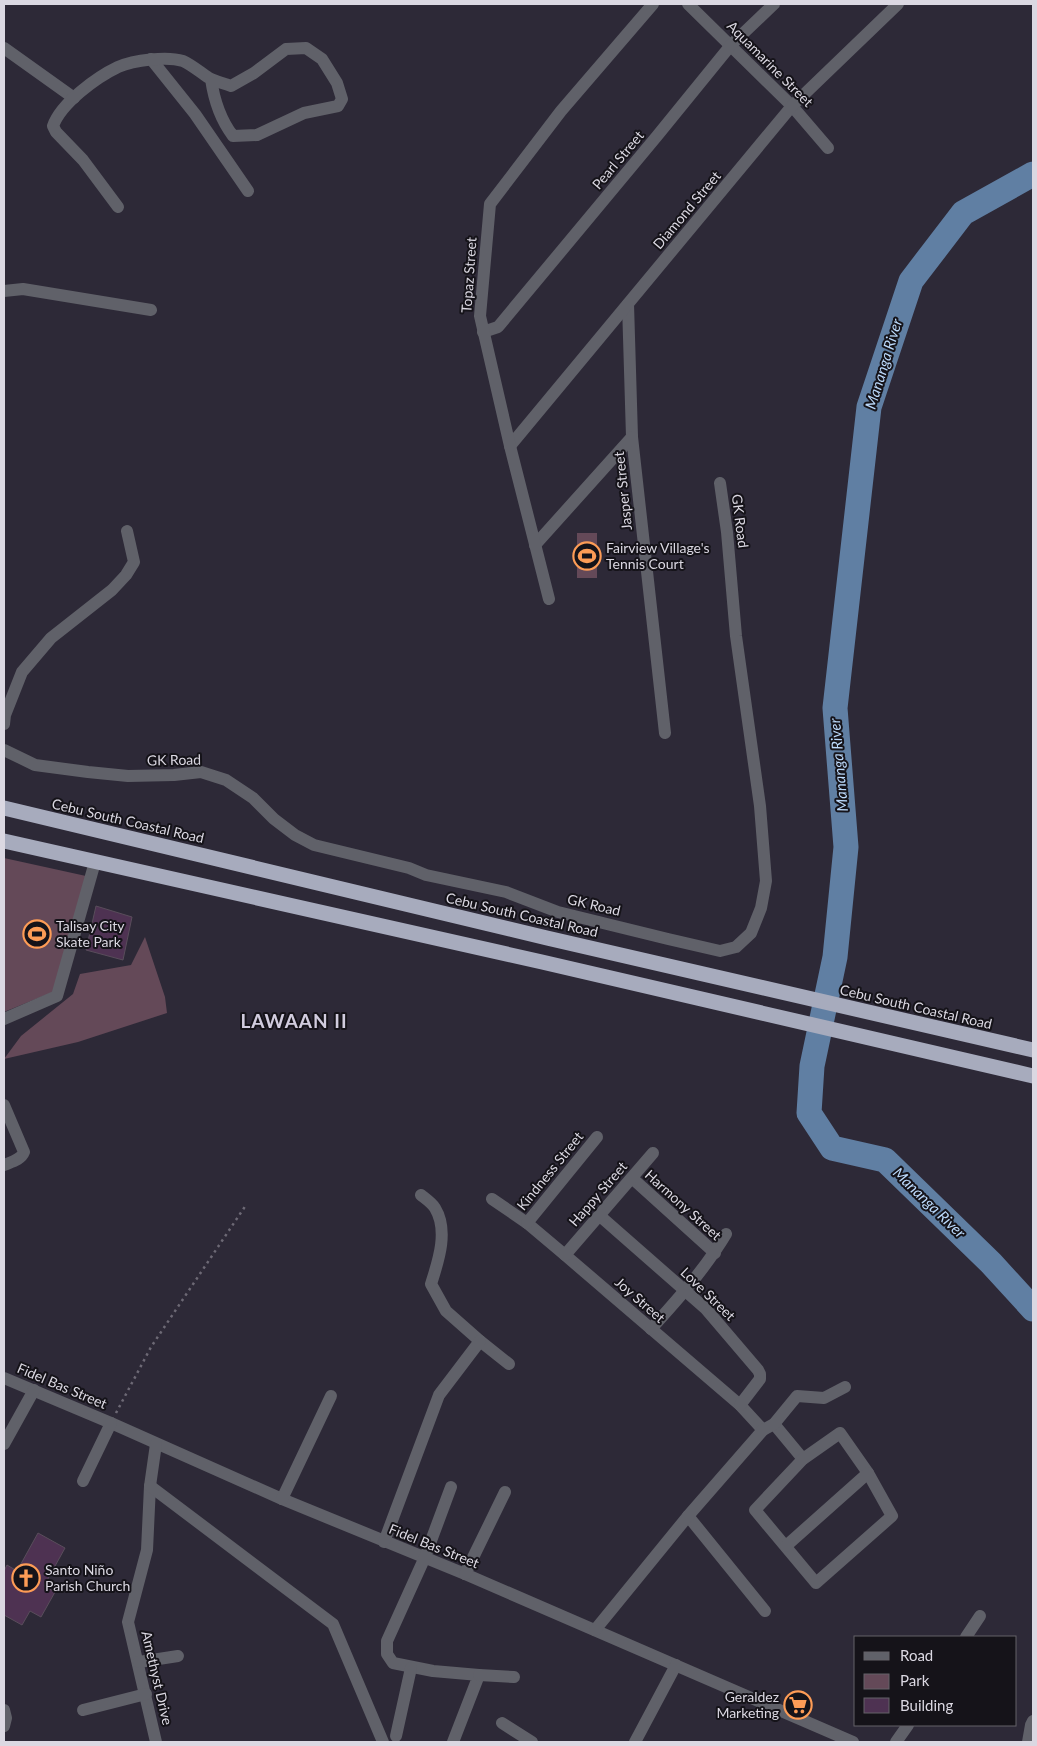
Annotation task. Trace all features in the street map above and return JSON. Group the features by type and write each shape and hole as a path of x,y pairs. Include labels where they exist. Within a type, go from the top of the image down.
{"highway":[{"name":"Cebu South Coastal Road","path":"4,808 548,938 1033,1050"},
{"path":"4,841 542,962 1033,1076"}],"street":[{"name":"Topaz Street","path":"549,599 510,446 480,316 490,204 561,112 653,4"},
{"name":"Aquamarine Street","path":"688,4 792,106 828,148"},
{"name":"Pearl Street","path":"484,332 498,327 731,45 774,4"},
{"name":"Diamond Street","path":"510,446 792,106 898,4"},
{"path":"4,48 74,98"},
{"path":"118,207 83,160 56,132 53,126 56,118 74,98 93,82 119,67 151,59 184,62 211,79 231,86 254,73 286,49 306,48 322,59 337,83 342,99 338,106 304,113 257,135 232,136 224,123 214,96 211,79"},
{"path":"151,59 195,114 248,191"},
{"path":"4,291 23,289 151,310"},
{"name":"Jasper Street","path":"628,304 632,437 666,733"},
{"path":"535,545 632,437"},
{"name":"GK Road","path":"4,750 35,765 88,772 128,776 174,775 201,772 226,780 254,798 274,819 295,835 314,844 409,868 426,875 506,892 558,912 668,939 720,951 736,947 751,933 761,908 766,881 760,806 736,636 727,532 720,483"},
{"path":"4,724 5,715 22,672 51,638 112,590 130,569 134,562 127,531"},
{"path":"4,1019 57,996 95,862"},
{"path":"4,1105 24,1152 23,1156 19,1159 4,1165"},
{"name":"Kindness Street","path":"526,1223 597,1137"},
{"name":"Happy Street","path":"566,1255 653,1153"},
{"name":"Harmony Street","path":"632,1178 714,1253"},
{"path":"421,1195 435,1207 439,1218 442,1241 431,1284 446,1311 510,1364"},
{"name":"Joy Street","path":"492,1199 566,1255 740,1405 769,1427 804,1459"},
{"name":"Love Street","path":"600,1216 712,1315 760,1374 758,1383 740,1405"},
{"path":"651,1329 686,1291 726,1234"},
{"path":"384,1542 439,1395 480,1341"},
{"name":"Fidel Bas Street","path":"4,1378 282,1499 466,1574 851,1742"},
{"path":"595,1630 688,1516 797,1396 824,1398 845,1387"},
{"path":"4,1444 34,1390"},
{"path":"282,1499 331,1396"},
{"path":"83,1481 111,1423"},
{"path":"840,1433 868,1473 892,1516 816,1583 755,1510 804,1459 840,1433"},
{"name":"Amethyst Drive","path":"156,1444 150,1486 147,1550 128,1622 156,1742"},
{"path":"786,1546 868,1473"},
{"path":"150,1486 332,1624 383,1742"},
{"path":"451,1487 425,1557 387,1641 387,1654 393,1663 411,1668 514,1677"},
{"path":"466,1574 505,1492"},
{"path":"688,1516 764,1611"},
{"path":"967,1636 980,1616"},
{"path":"138,1662 178,1656"},
{"path":"634,1742 676,1665"},
{"path":"396,1736 411,1668"},
{"path":"453,1742 479,1675"},
{"path":"83,1710 146,1694"},
{"path":"4,1710 6,1718 4,1726"},
{"path":"1028,1742 1033,1721"},
{"path":"502,1723 532,1742"},
{"path":"896,1742 907,1726"}],"path":[{"path":"111,1423 151,1347 246,1205"}],"green space":[{"name":"Fairview Village's Tennis Court","path":"577,533 597,533 597,578 577,578"},
{"name":"Talisay City Skate Park","path":"4,858 86,876 53,992 4,1012"},
{"path":"145,937 165,997 167,1013 78,1042 4,1059 21,1036 73,994 80,974 131,965"}],"building":[{"path":"96,906 132,917 123,960 86,950"},
{"name":"Santo Niño Parish Church","path":"38,1533 65,1548 44,1586 55,1592 41,1617 30,1611 22,1625 4,1615 4,1571 7,1565 17,1571"}],"waterway":[{"name":"Mananga River","path":"1033,174 963,213 911,281 869,407 835,708 846,847 835,957 812,1066 809,1113 832,1148 885,1160 991,1263 1033,1309"}],"place":[{"name":"Fairview Village's Tennis Court","path":"587,556"},
{"name":"Talisay City Skate Park","path":"37,934"},
{"name":"Santo Niño Parish Church","path":"26,1578"},
{"name":"Geraldez Marketing","path":"798,1705"}],"district":[{"name":"LAWAAN II","path":"294,1021"}]}
